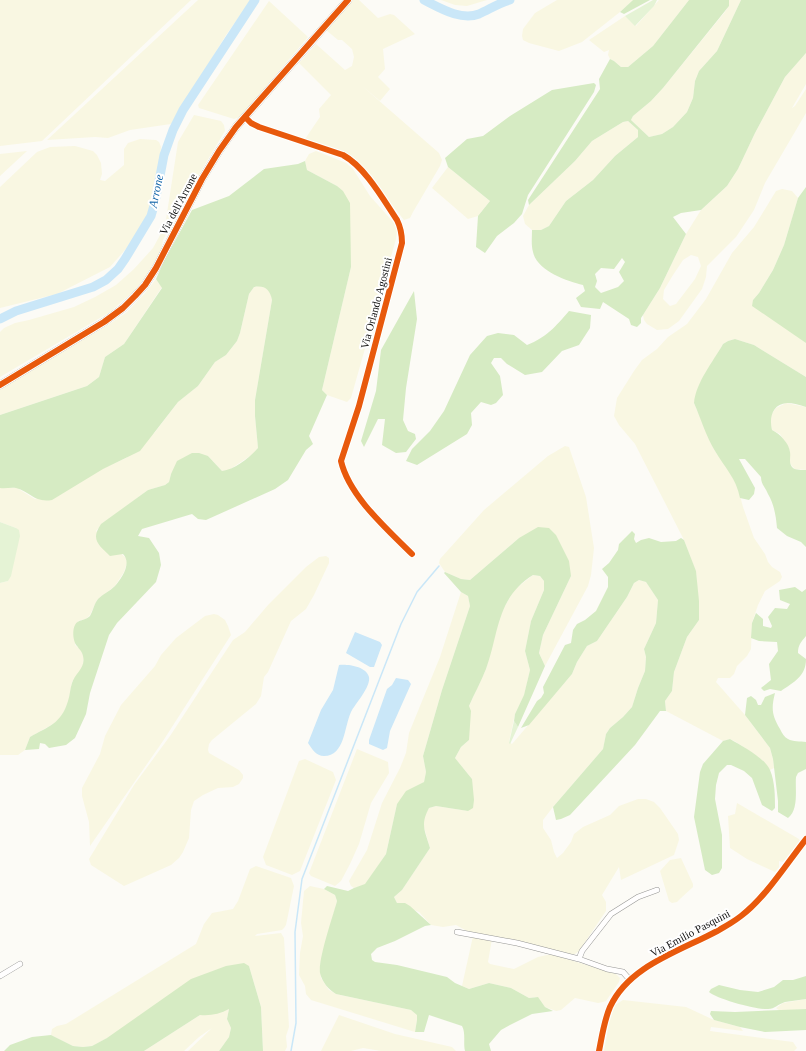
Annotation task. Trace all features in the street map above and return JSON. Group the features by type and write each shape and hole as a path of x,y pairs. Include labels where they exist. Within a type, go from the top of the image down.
{"street":[{"name":"Via dell'Arrone","path":"0,385 104,322 136,296 156,268 210,165 236,127 348,0"},
{"name":"Via Orlando Agostini","path":"245,117 251,123 259,127 351,160 360,168 401,227 402,243 359,406 341,461 343,471 354,492 412,554"},
{"name":"Via Emilio Pasquini","path":"599,1051 605,1020 610,1006 621,989 648,966 725,927 740,917 760,897 806,839"},
{"path":"579,959 586,946 611,914 638,898 657,890"},
{"path":"458,932 517,943 579,959 607,969 623,972 630,980"},
{"path":"0,976 20,964"}],"shaded area":[{"path":"0,0 191,0 42,141 0,146"},
{"path":"198,0 251,0 226,35 171,124 130,130 108,138 95,137 47,140"},
{"path":"353,0 359,0 378,18 390,14 394,15 415,34 383,49 385,69 378,77 390,89 380,101 361,85 439,153 442,160 410,218 404,220 355,159 334,148 305,139 320,117 319,109 331,95 299,63 316,44 345,70 352,66 354,57 352,49 342,40 338,40 326,30"},
{"path":"441,0 487,0 467,6 455,5"},
{"path":"557,0 633,0 582,42 559,51 523,40 523,29 535,13"},
{"path":"659,0 689,0 653,46 628,67 621,67 610,59 608,55 609,50 604,52 589,40 625,16 636,26"},
{"path":"729,0 741,0 717,51 699,71 695,81 693,98 687,112 673,127 662,134 649,137 631,120 633,116 651,101 663,88 724,13 729,6"},
{"path":"269,1 308,37 240,117 234,119 199,108 198,105"},
{"path":"806,53 806,84 792,108 795,106 806,89 806,113 765,183 754,210 736,237 707,266 706,277 702,289 679,321 668,329 657,330 647,324 643,315 660,288 686,234 701,210 727,186 738,169 755,133 785,77","holes":["691,255 698,257 701,266 695,279 676,304 670,306 663,299 664,290 683,260"]},
{"path":"194,115 221,121 224,125 225,131 201,171 190,193 185,199 163,240 161,251 146,276 134,291 110,312 0,377 0,332 4,328 15,323 74,307 95,297 116,285 134,269 153,248 165,226 178,142"},
{"path":"628,121 638,130 638,137 615,156 593,180 566,201 549,226 541,230 532,230 525,224 523,216 529,205 575,161 592,141 623,122"},
{"path":"140,139 156,140 159,142 161,147 157,190 139,234 110,267 57,294 0,308 0,187 37,152 50,147 75,146 93,151 101,163 102,174 100,180 105,181 124,165 124,149 128,143"},
{"path":"27,151 0,176 0,154"},
{"path":"316,151 346,163 353,169 370,196 394,223 397,231 351,398 347,402 327,395 322,390 351,267 337,186 307,170 305,161 309,154"},
{"path":"448,167 490,201 478,216 468,219 432,188"},
{"path":"782,189 792,191 798,198 784,245 773,270 753,300 806,343 806,377 754,345 735,339 723,344 700,384 694,403 715,451 729,470 738,488 754,538 765,554 768,562 772,567 780,572 782,577 780,581 765,591 758,605 752,623 751,649 747,656 737,666 734,674 730,678 718,678 716,682 745,715 770,748 774,768 770,770 762,760 736,742 730,739 723,741 666,711 665,701 672,691 674,672 687,637 699,620 696,572 684,540 635,444 619,425 614,416 617,398 642,360 657,349 668,337 687,324 706,299 732,253 754,227 776,191"},
{"path":"156,279 162,287 124,344 105,357 99,377 87,386 0,415 0,388 108,325 127,312"},
{"path":"259,286 267,288 271,294 272,300 255,400 258,448 253,454 229,470 222,471 208,456 171,474 169,482 165,485 148,490 101,525 96,531 126,558 127,563 124,572 115,586 97,600 90,615 86,619 78,621 75,645 81,650 84,657 83,665 72,682 69,700 64,712 60,719 30,737 25,750 18,755 0,755 0,583 8,581 16,528 0,522 0,488 17,488 35,499 126,458 155,432 178,402 198,386 215,362 226,355 237,341 249,294 254,287"},
{"path":"786,403 806,407 806,470 795,469 792,466 789,461 790,452 787,445 780,434 772,430 770,423 771,415 776,408"},
{"path":"565,446 569,447 586,497 594,548 591,575 588,586 545,666 539,653 543,635 571,576 519,538 470,580 461,579 445,572 439,563 440,559 484,510 548,456"},
{"path":"326,556 329,558 329,563 306,609 291,621 268,672 264,677 261,696 256,704 209,744 209,753 239,770 243,775 243,778 239,784 233,787 218,788 194,801 191,810 189,838 179,858 171,865 124,886 91,865 89,859 134,785 170,736 233,640 245,632 268,605 306,567 319,557"},
{"path":"533,575 540,576 544,581 544,590 531,621 525,651 530,670 524,696 515,714 509,742 512,744 572,674 577,662 587,646 597,641 627,597 634,583 639,580 646,582 658,600 656,623 644,649 646,657 645,671 632,707 610,728 606,734 603,749 543,820 543,828 551,840 557,858 563,853 571,842 574,834 583,827 610,815 619,806 638,799 646,799 654,802 660,808 678,834 679,840 674,855 621,880 619,867 602,895 606,902 606,911 579,951 575,954 467,931 456,925 443,927 431,925 419,912 397,903 394,897 402,890 430,848 423,824 424,816 429,808 436,806 468,811 472,779 455,758 461,747 469,740 469,706 486,669 500,615 514,590"},
{"path":"461,592 468,596 470,606 442,690 423,756 426,772 424,782 397,804 386,854 365,885 354,888 351,886 349,881 367,850 382,803 406,753 409,733 440,657"},
{"path":"214,614 225,620 231,635 163,741 90,846 89,822 82,796 82,788 100,754 105,736 121,705 155,666 161,655 176,638 205,616"},
{"path":"357,749 388,762 389,773 371,803 359,844 350,864 341,881 335,886 311,876 309,873"},
{"path":"305,759 333,772 336,780 300,871 292,875 266,865 263,857 299,761"},
{"path":"737,803 799,839 800,841 783,862 779,861 779,867 775,872 747,859 730,848 728,816 735,814"},
{"path":"681,858 693,887 677,902 672,903 669,901 660,871 670,860"},
{"path":"256,866 291,878 294,886 286,925 284,928 282,930 257,934 255,936 281,933 284,938 289,1027 286,1036 287,1047 285,1051 263,1051 261,1007 249,966 92,1046 73,1046 51,1035 52,1029 66,1024 196,944 204,924 212,913 233,909 238,901 250,869"},
{"path":"310,886 324,889 335,895 337,901 320,965 321,978 329,990 336,994 411,1010 417,1014 415,1032 311,1000 306,994 305,986 299,975 300,953 303,936 301,923 304,891"},
{"path":"473,936 492,939 488,962 490,964 514,969 538,957 554,955 616,974 620,978 619,982 606,1001 598,1003 575,998 561,1010 556,1011 545,1007 536,997 529,998 511,988 489,983 469,989 462,986"},
{"path":"806,999 806,1009 780,1011 776,1008 783,1003"},
{"path":"623,1000 686,1007 714,1020 740,1027 743,1031 711,1027 710,1031 793,1042 797,1048 794,1051 604,1051 609,1023 615,1005"},
{"path":"229,1009 227,1019 231,1028 229,1037 219,1051 188,1051 212,1028 199,1037 184,1051 144,1051 200,1015"},
{"path":"339,1015 395,1034 452,1047 456,1051 381,1051 363,1048 351,1051 321,1051"}],"green space":[{"path":"633,0 650,0 624,14 620,12"},
{"path":"653,0 657,0 654,6 635,26 625,16"},
{"path":"689,0 729,0 729,6 663,88 651,101 633,116 631,120 649,137 662,134 673,127 687,112 693,98 695,81 699,71 717,51 741,0 806,0 806,53 785,77 755,133 738,169 727,186 701,210 681,213 673,217 686,234 660,288 641,318 641,323 637,327 631,325 629,319 603,302 600,309 581,307 576,298 585,291 583,285 561,278 540,265 533,252 532,230 541,230 549,226 566,201 593,180 615,156 638,137 638,130 628,121 623,122 592,141 575,161 529,205 528,200 600,89 599,79 610,59 621,67 628,67 653,46","holes":["622,258 625,262 619,272 624,281 618,287 601,293 595,287 597,281 595,274 601,268 614,269"]},
{"path":"594,83 596,85 594,92 528,195 522,214 514,223 497,236 485,253 476,247 478,216 490,201 448,167 445,158 467,139 483,136 510,116 552,90"},
{"path":"305,161 307,170 337,186 343,191 350,203 351,267 322,390 327,395 309,436 313,444 306,450 288,480 275,489 206,520 198,519 192,514 142,529 138,536 149,538 159,553 161,565 156,582 117,623 109,635 90,693 86,714 75,738 66,745 49,748 45,744 40,743 39,749 25,750 30,737 54,724 62,715 69,699 72,683 82,667 84,660 83,656 76,644 73,633 76,623 90,616 98,599 115,586 125,570 127,562 123,554 110,556 97,542 96,534 101,524 148,490 165,485 169,482 177,461 192,453 199,453 208,456 222,471 232,468 242,462 258,448 255,400 272,300 270,293 264,287 254,287 249,294 237,341 226,355 215,362 198,386 178,402 140,451 103,469 52,500 46,501 37,499 16,488 0,488 0,415 87,386 99,377 105,357 124,344 162,288 156,279 164,261 192,210 229,196 264,169 298,164"},
{"path":"806,187 806,343 752,306 753,300 773,270 784,245 798,198"},
{"path":"414,291 417,319 406,388 403,420 408,431 415,434 416,439 406,452 396,453 382,445 385,419 378,419 364,447 361,441 376,391 381,350"},
{"path":"569,311 591,315 590,328 579,345 562,351 542,372 525,375 507,364 501,358 494,358 491,363 500,376 503,395 496,403 491,405 481,402 471,413 472,425 467,434 417,465 406,461 412,449 430,431 444,411 470,355 487,336 498,333 514,335 527,345 540,339 555,327"},
{"path":"735,339 754,345 806,377 806,407 792,403 778,406 771,416 771,425 772,430 781,436 788,445 791,466 799,470 806,470 806,547 801,542 787,536 777,528 773,506 762,484 761,477 745,459 739,459 755,488 754,494 749,500 740,498 733,479 709,439 694,403 695,395 701,380 723,344"},
{"path":"0,522 19,530 20,536 11,576 8,581 0,583"},
{"path":"538,527 549,528 556,535 569,561 571,576 543,635 539,653 545,666 518,727 514,721 515,714 524,695 530,670 525,651 531,621 544,590 544,581 540,576 533,575 521,584 512,594 505,606 500,618 486,669 469,706 471,711 469,740 461,747 455,758 472,779 474,800 473,808 468,811 436,806 429,808 426,814 424,828 430,848 402,890 394,897 397,903 405,903 410,906 431,925 425,926 377,948 371,954 372,960 375,962 397,965 447,977 455,983 469,989 489,983 511,988 529,998 538,997 545,1007 553,1011 532,1014 501,1030 489,1044 491,1051 465,1051 464,1032 462,1026 429,1015 424,1032 415,1032 417,1015 411,1010 336,994 326,985 322,980 320,973 321,958 337,901 335,895 324,889 327,886 348,891 365,884 386,854 397,804 406,791 424,782 426,772 423,756 442,690 470,606 468,596 461,592 444,573 445,572 461,579 470,580 519,538"},
{"path":"632,531 635,534 634,539 636,543 649,538 661,542 676,541 681,538 684,540 696,571 699,620 687,637 674,672 672,691 665,701 666,711 660,711 635,745 570,815 556,820 553,807 603,749 606,734 610,728 632,707 645,671 646,657 644,649 656,623 658,600 646,582 639,580 634,583 627,597 597,641 587,646 577,662 572,674 529,725 521,728 537,701 544,693 543,687 565,645 571,643 573,630 577,624 585,620 596,611 608,587 608,577 602,569 609,563 618,550 619,544"},
{"path":"795,587 802,592 806,589 806,636 801,642 798,650 798,653 806,659 804,670 798,678 781,691 770,689 764,691 761,688 771,680 769,664 778,651 777,642 759,641 751,638 752,623 756,613 763,619 763,626 771,628 772,626 768,617 775,608 787,609 790,604 780,600 779,590"},
{"path":"775,693 773,712 775,720 782,733 790,740 806,742 806,769 798,773 796,777 795,805 794,810 788,818 778,812 773,759 770,748 745,715 747,698 751,696 756,700 758,705 761,705 765,697"},
{"path":"514,721 518,727 510,744 509,743"},
{"path":"730,739 753,753 763,761 770,770 774,784 775,808 772,811 762,805 752,778 744,771 731,765 727,765 719,773 715,799 722,835 722,868 719,873 712,875 705,870 694,817 700,772 703,764 723,741"},
{"path":"244,963 249,966 261,1007 263,1051 219,1051 229,1037 231,1028 227,1019 229,1009 215,1014 200,1015 144,1051 4,1051 10,1045 32,1037 51,1035 73,1046 92,1046 107,1038 191,979 226,966"},
{"path":"806,976 806,999 785,1002 770,1009 755,1008 737,1004 709,992 711,989 719,985 740,990 758,992 774,987 783,980 793,980"},
{"path":"806,1009 806,1030 765,1032 714,1020 710,1014 711,1011 735,1012"}],"water":[{"path":"355,632 380,642 382,645 374,667 370,667 346,653"},
{"path":"339,665 356,666 364,670 369,677 369,681 368,686 351,712 340,746 331,755 321,756 314,752 308,743 321,710 333,690"},
{"path":"396,678 408,680 411,684 390,731 387,748 383,750 369,744 369,740 387,689 392,685"}],"waterway":[{"name":"Arrone","path":"0,319 16,311 93,287 106,280 118,269 151,216 164,155 173,130 183,110 255,0"},
{"name":"Arrone","path":"424,0 451,13 465,16 479,14 498,4 510,0"},
{"path":"291,1051 296,1023 295,932 302,879 401,624 417,592 439,566"}],"cycle path":[{"path":"0,385 104,322 123,308 145,285 156,268 202,179 236,127 348,0"},
{"path":"245,117 251,123 259,127 343,155 351,160 359,167 380,193 397,220 402,243 359,406 341,461 345,474 360,499 381,523 412,554"},
{"path":"599,1051 608,1012 621,990 635,976 651,964 725,927 750,909 759,900 806,839"}]}
